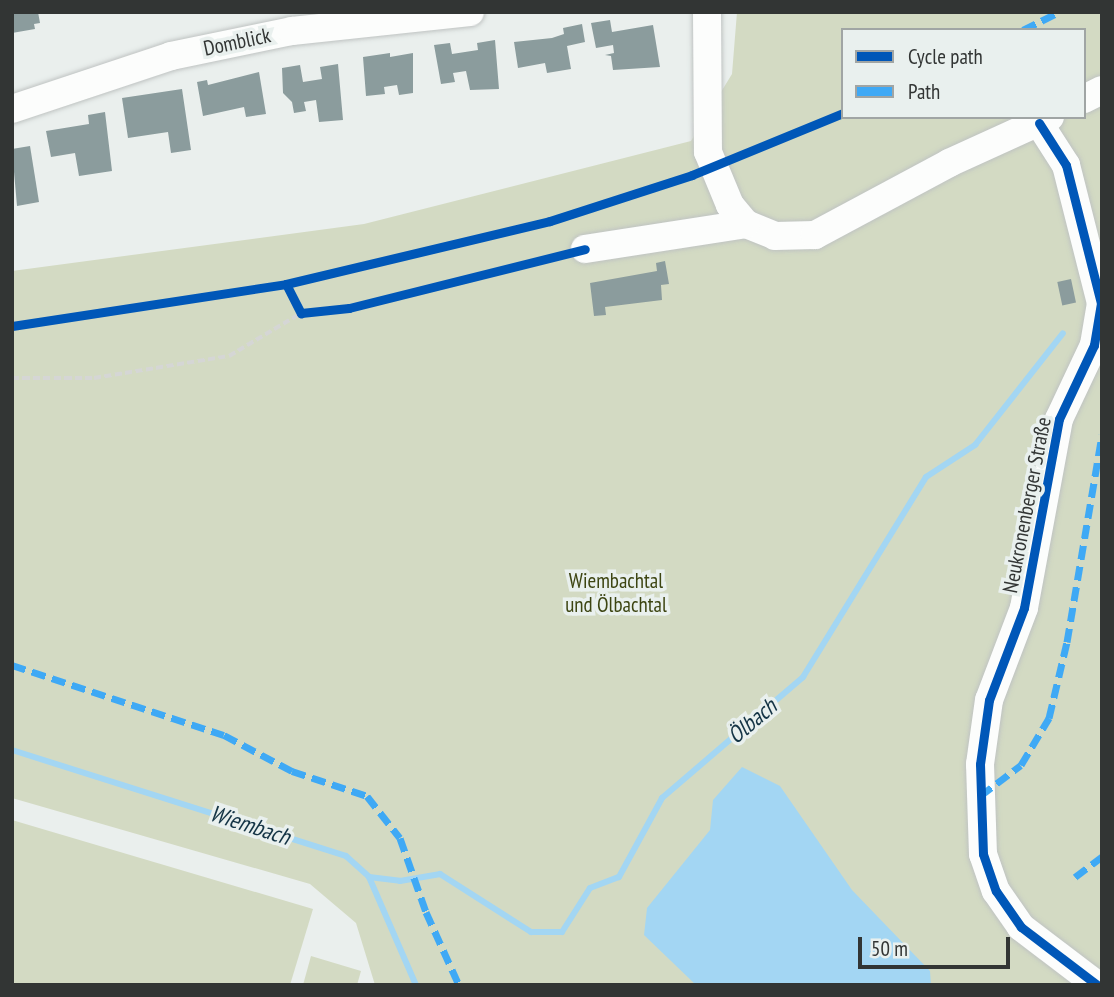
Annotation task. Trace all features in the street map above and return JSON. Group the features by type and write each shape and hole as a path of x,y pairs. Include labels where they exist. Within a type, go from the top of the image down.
{"street":[{"name":"Domblick","path":"12,109 171,56 292,31 470,12"},
{"path":"585,249 746,224 718,183 708,152 707,12"},
{"path":"1086,98 1102,90"},
{"name":"Neukronenberger Straße","path":"746,224 775,236 815,235 949,163 1044,120 1066,165 1101,303 1094,345 1059,419 1024,608 989,700 980,764 983,854 996,891 1021,927 1097,985"}],"path":[{"path":"12,378 94,378 229,356 301,313"}],"green space":[{"name":"Wiembachtal und Ölbachtal","path":"737,12 1102,12 1102,985 375,985 356,923 310,884 12,798 12,271 364,224 691,141 732,74"},
{"path":"12,820 313,909 290,985 12,985"},
{"path":"311,956 361,971 357,985 303,985"}],"water":[{"path":"742,767 780,786 852,890 930,971 931,985 696,985 644,935 647,908 710,830 713,800"}],"building":[{"path":"12,12 38,12 40,23 34,24 35,29 12,33"},
{"path":"610,20 612,32 653,25 660,67 613,70 611,56 605,55 614,53 613,45 596,48 591,23"},
{"path":"582,24 585,42 567,46 571,69 547,73 545,63 518,68 514,42 552,38 564,34 563,28"},
{"path":"495,40 499,89 470,90 466,71 453,73 455,82 441,84 434,45 450,43 452,54 478,50 477,43"},
{"path":"390,53 390,57 413,53 413,93 399,95 397,85 384,87 385,94 366,96 363,57"},
{"path":"338,64 343,120 319,122 316,100 304,102 306,111 294,113 292,102 283,93 282,68 300,65 303,82 322,79 320,67"},
{"path":"259,72 266,114 246,117 244,107 203,116 197,82 207,80 208,85"},
{"path":"182,89 191,150 171,153 168,132 128,138 122,98"},
{"path":"105,112 112,171 79,176 75,153 51,157 46,131 89,124 88,115"},
{"path":"30,146 39,202 17,206 12,149"},
{"path":"665,261 669,284 661,285 662,300 605,307 606,315 594,316 590,283 657,271 656,263"},
{"path":"1071,279 1076,302 1062,305 1057,282"}],"waterway":[{"name":"Ölbach","path":"369,877 400,881 440,874 531,932 562,932 590,888 619,877 662,798 803,677 926,477 975,445 1063,333"},
{"name":"Wiembach","path":"12,750 346,856 369,877 416,985"}],"marked path":[{"path":"1027,28 1059,12"},
{"path":"980,796 1021,765 1049,718 1067,642 1102,435"},
{"path":"12,665 224,735 292,771 367,796 400,838 426,912 459,985"},
{"path":"1075,877 1102,857"}],"cycle path":[{"path":"12,326 286,284 550,221 692,175 841,114"},
{"path":"1039,123 1066,165 1101,303 1094,345 1059,419 1024,608 989,700 980,764 983,854 996,891 1021,927 1097,985"},
{"path":"286,284 301,313 349,308 585,249"}]}
